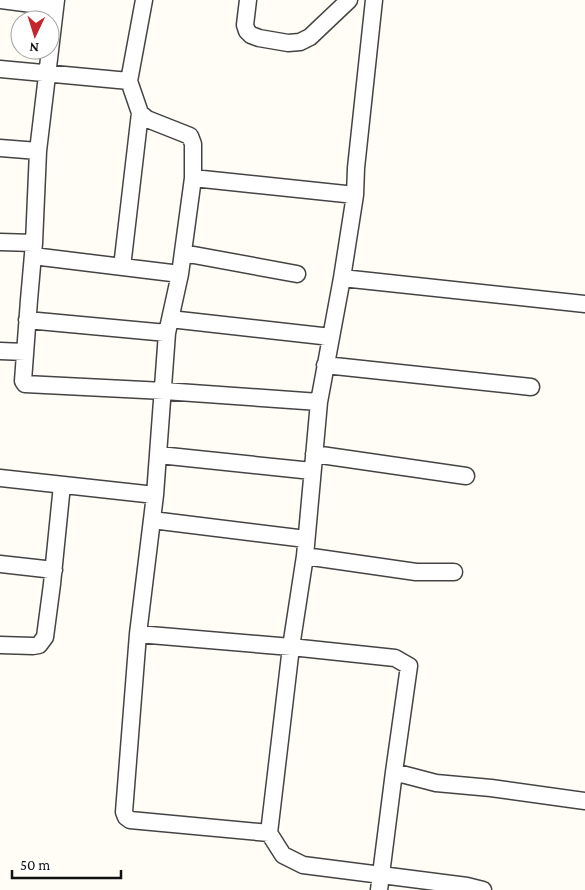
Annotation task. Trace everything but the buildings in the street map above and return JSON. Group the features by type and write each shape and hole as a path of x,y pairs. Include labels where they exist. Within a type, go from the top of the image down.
{"street":[{"path":"0,0 56,4 38,152 34,249 23,381 25,384 164,391 319,402"},
{"path":"122,266 140,113 128,81 144,0"},
{"path":"248,0 245,25 247,31 259,38 288,43 300,42 310,37 349,0"},
{"path":"374,0 356,168 355,195 319,402 306,539 291,647 270,833 283,855 303,865 380,883 467,886 483,890"},
{"path":"0,68 128,81"},
{"path":"140,113 147,119 190,136 193,144 193,178 180,274 169,326 155,495 138,634 124,812 126,817 137,822 270,833"},
{"path":"0,148 38,152"},
{"path":"193,178 355,195"},
{"path":"0,242 122,266 180,274"},
{"path":"183,253 297,274"},
{"path":"342,278 585,304"},
{"path":"28,320 169,326 331,337"},
{"path":"0,351 25,352"},
{"path":"326,365 531,387"},
{"path":"159,455 313,463 466,476"},
{"path":"0,478 155,495"},
{"path":"0,645 39,645 45,637 62,485"},
{"path":"152,520 306,539"},
{"path":"304,556 416,572 454,572"},
{"path":"0,564 54,570"},
{"path":"138,634 395,658 409,666 380,883"},
{"path":"394,772 436,783 491,788 585,801"}]}
